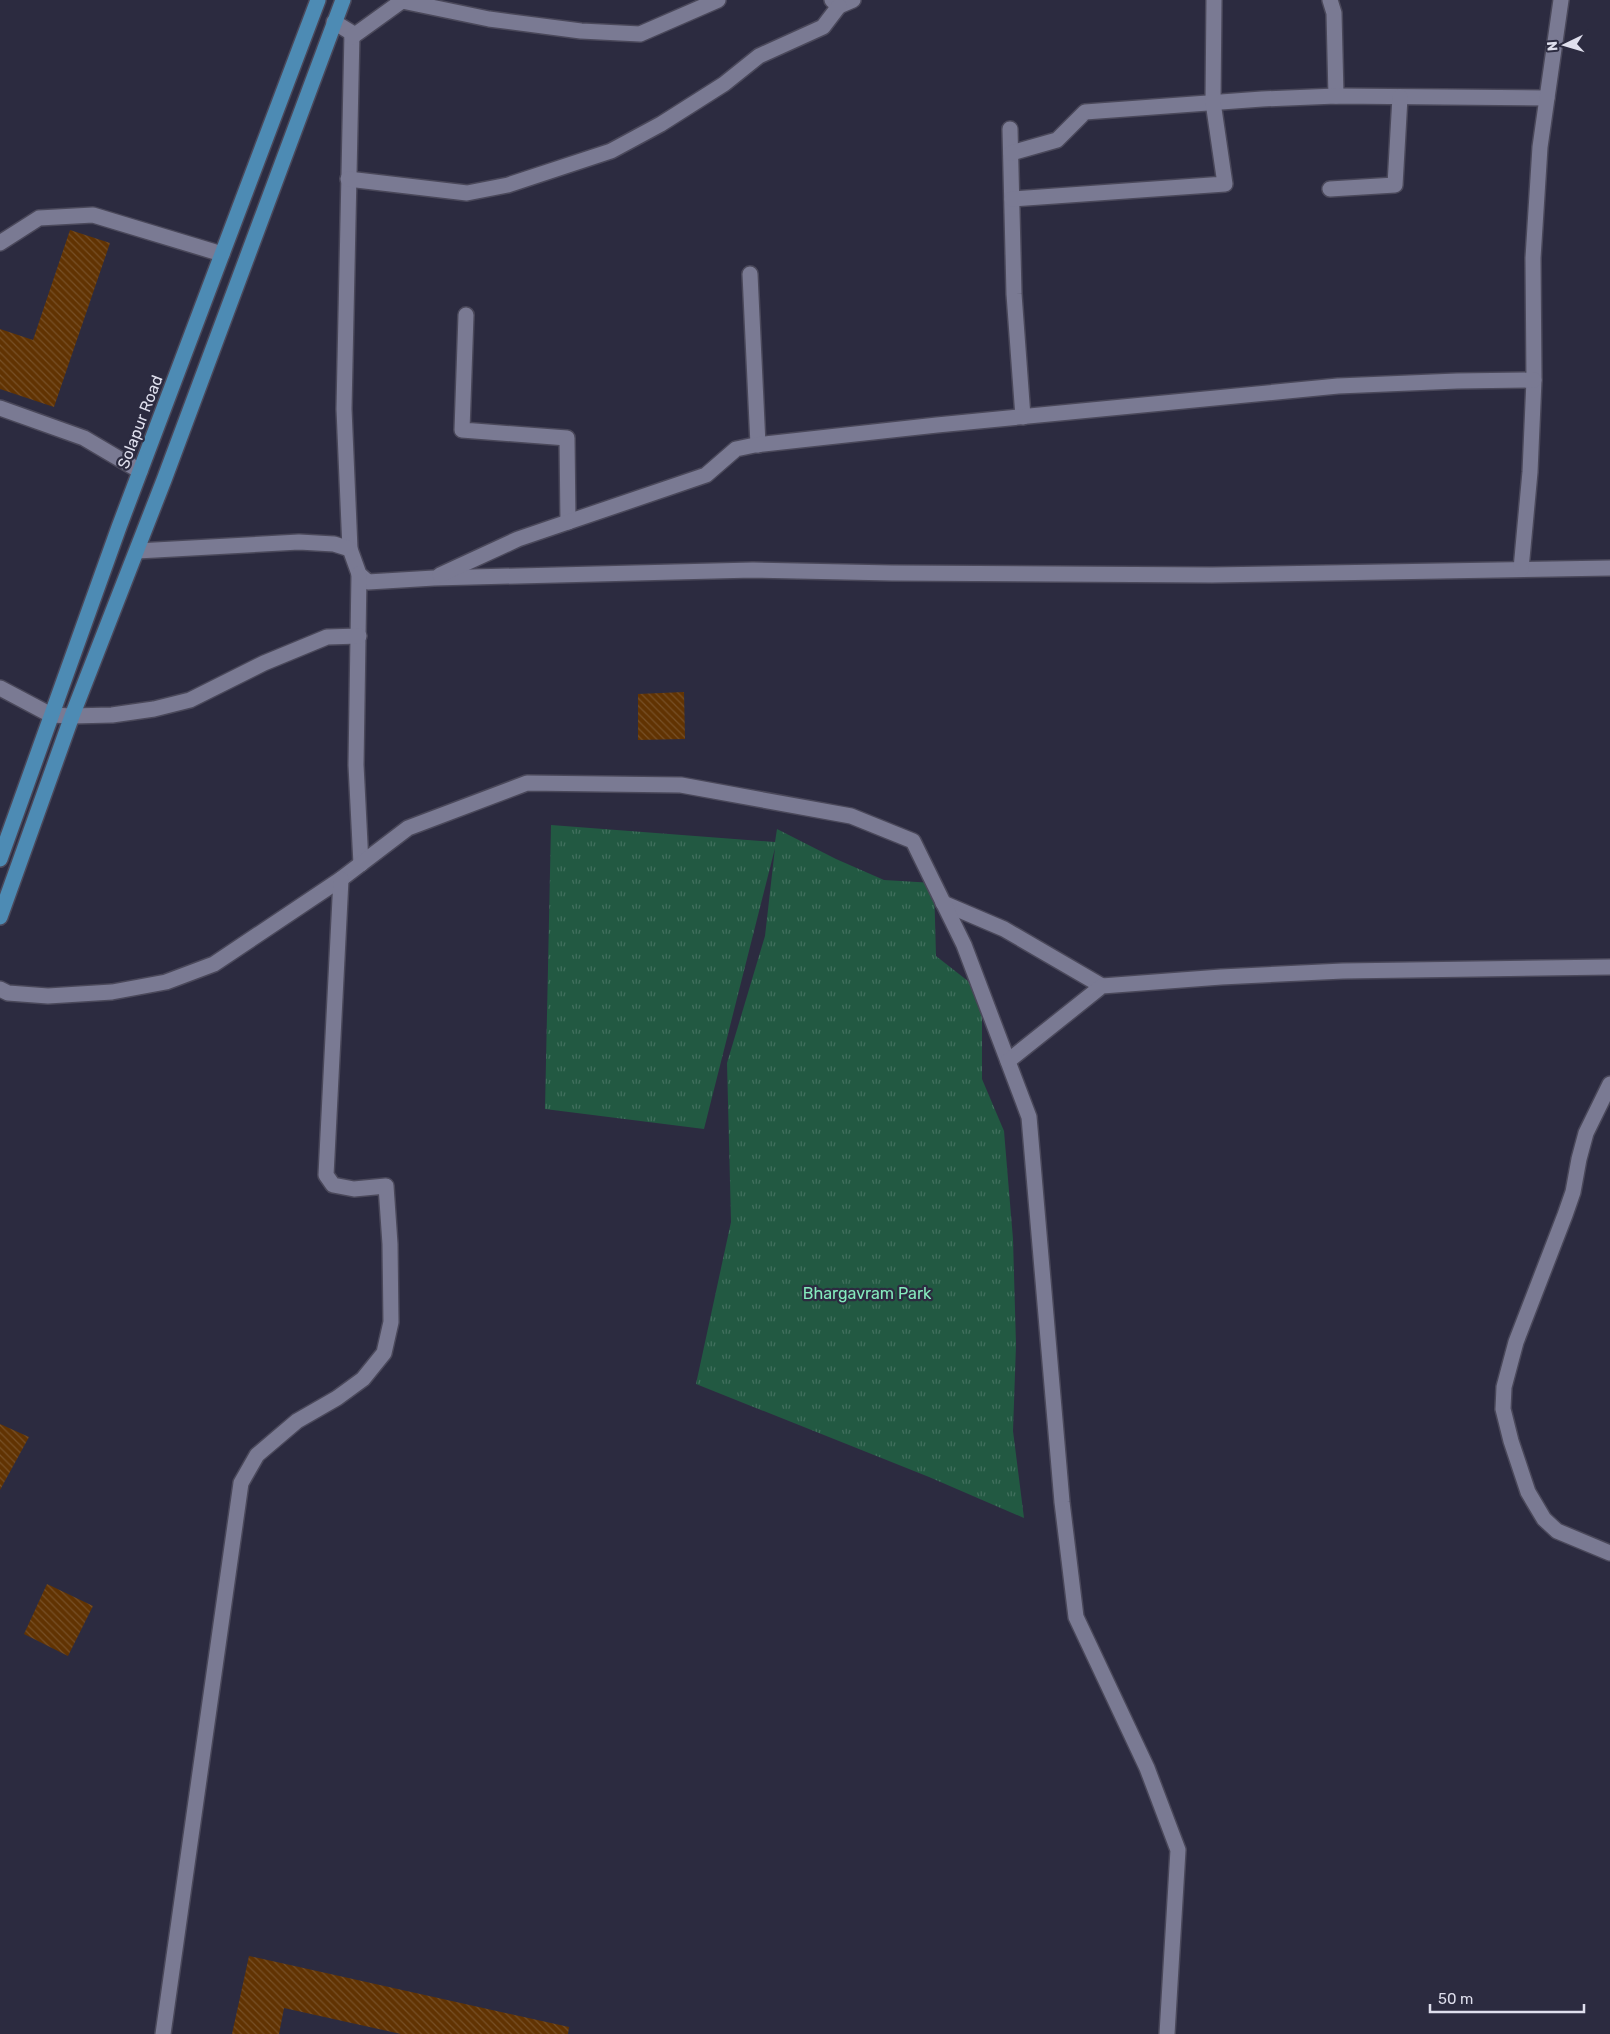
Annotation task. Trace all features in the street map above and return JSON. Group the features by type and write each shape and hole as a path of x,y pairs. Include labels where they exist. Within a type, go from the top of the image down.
{"main road":[{"name":"Solapur Road","path":"0,859 140,471 318,0"},
{"path":"0,917 72,716 164,480 343,0"},
{"path":"222,254 246,260"},
{"path":"140,471 164,480"}],"street":[{"path":"352,37 402,1 489,18 581,30 640,34 718,0"},
{"path":"348,179 466,193 508,185 611,152 661,124 724,84 759,56 823,27 836,3 853,0"},
{"path":"1012,199 1225,184 1213,102 1214,0"},
{"path":"1330,0 1334,13 1336,96"},
{"path":"1521,569 1530,472 1534,380 1533,258 1540,147 1561,0"},
{"path":"334,22 352,32 344,409 350,550 358,574 359,636 356,765 361,864"},
{"path":"1011,153 1057,140 1084,112 1213,102 1336,96 1547,98"},
{"path":"1330,189 1395,185 1400,96"},
{"path":"1010,129 1014,294 1023,417"},
{"path":"0,243 39,218 93,215 222,254"},
{"path":"750,274 758,445"},
{"path":"466,315 462,430 567,438 568,522"},
{"path":"434,578 518,539 706,475 736,450 758,445 1338,386 1534,380"},
{"path":"0,408 84,438 140,471"},
{"path":"137,551 298,542 334,544 350,550"},
{"path":"358,574 368,582 434,578 753,570 892,574 1212,575 1610,568"},
{"path":"0,688 51,715 112,715 154,709 190,700 264,663 327,637 359,636"},
{"path":"3,993 48,996 112,992 166,982 214,964 341,879 408,828 527,783 681,785 851,816 913,841 964,945 1029,1117 1062,1502 1076,1617 1147,1768 1178,1850 1167,2034"},
{"path":"163,2034 241,1483 257,1455 297,1421 337,1398 364,1378 384,1353 391,1322 390,1244 386,1186 354,1188 333,1185 326,1175 341,879"},
{"path":"943,902 1004,929 1102,986 1221,977 1343,971 1610,967"},
{"path":"1008,1062 1102,986"},
{"path":"1610,1084 1586,1133 1566,1215 1516,1342 1504,1387 1502,1409 1528,1492 1544,1518 1558,1531 1610,1553"}],"green space":[{"name":"Bhargavram Park","path":"551,825 775,842 777,829 836,859 884,880 934,883 936,956 982,992 982,1079 1004,1131 1013,1239 1016,1345 1013,1431 1024,1518 929,1477 696,1384 731,1222 727,1063 765,936 775,848 704,1129 545,1109"}],"building":[{"path":"70,230 110,243 54,407 0,389 0,329 33,340"},
{"path":"684,692 685,739 638,740 638,694"},
{"path":"0,1424 29,1437 0,1490"},
{"path":"47,1584 93,1606 68,1656 24,1634"},
{"path":"249,1956 569,2027 568,2034 401,2034 284,2008 279,2034 232,2034"}]}
